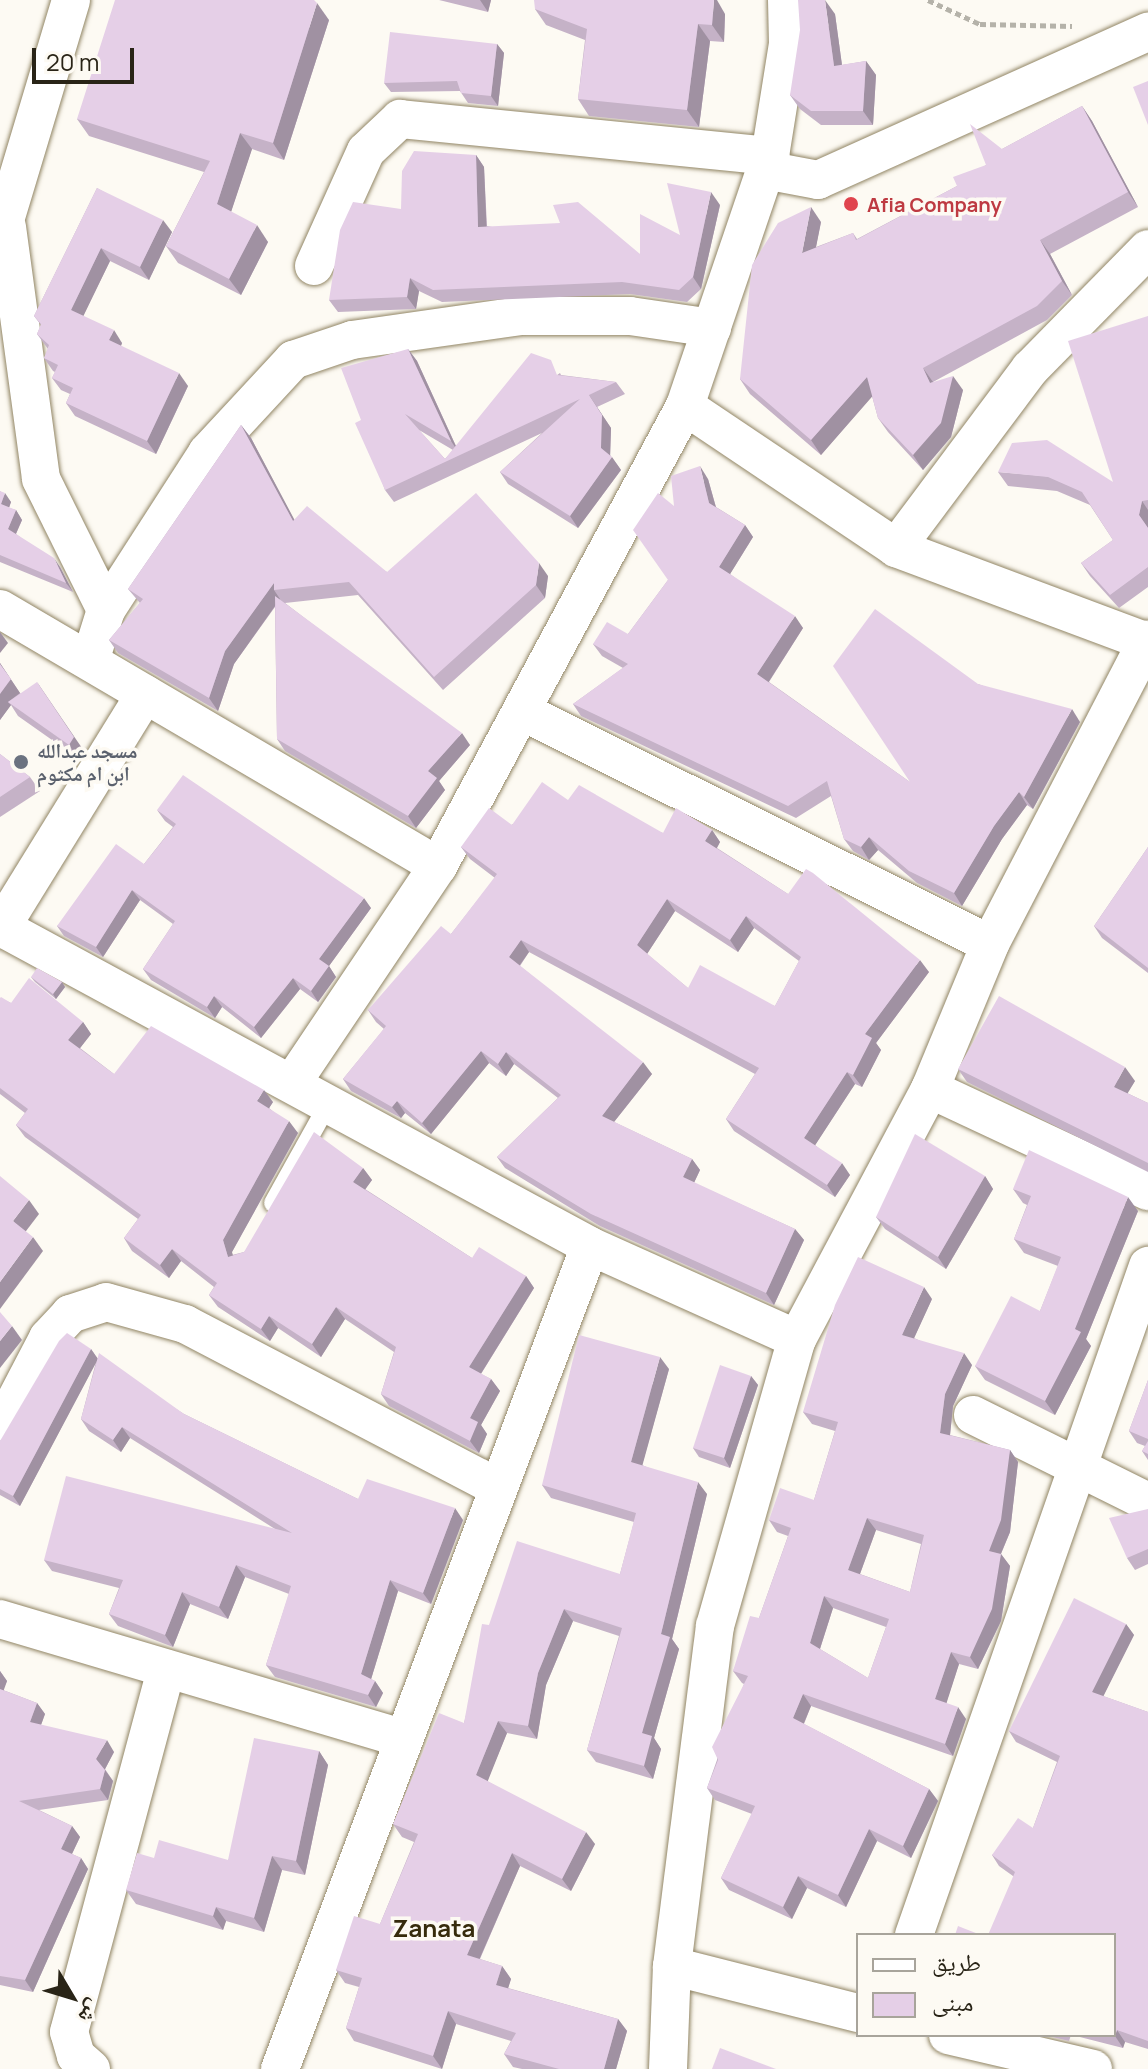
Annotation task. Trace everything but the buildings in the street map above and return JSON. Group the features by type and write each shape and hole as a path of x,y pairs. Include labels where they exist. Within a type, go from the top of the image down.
{"street":[{"path":"71,0 3,232 41,479 106,610"},
{"path":"292,1083 438,866 525,713 685,406 767,163 788,44 787,0"},
{"path":"314,266 366,151 400,119 767,163 818,180 1148,32"},
{"path":"896,548 1030,369 1148,249"},
{"path":"90,661 106,610 207,453 261,386 293,360 352,340 521,316 630,316 712,328"},
{"path":"668,2069 672,1966 715,1626 797,1339 930,1089 990,944 1147,641 896,548 685,406"},
{"path":"0,609 438,866"},
{"path":"145,694 0,928 590,1246 797,1339"},
{"path":"525,713 990,944"},
{"path":"930,1089 1148,1191"},
{"path":"280,2069 590,1246"},
{"path":"915,1933 1081,1470 1148,1266"},
{"path":"0,1430 48,1338 70,1314 106,1302 185,1324 497,1487"},
{"path":"973,1415 1148,1502"},
{"path":"0,1619 403,1738"},
{"path":"91,2069 76,2056 69,2032 166,1669"},
{"path":"672,1966 856,2012"},
{"path":"957,2037 1093,2069"}],"lane":[{"path":"264,1220 328,1104"}],"path":[{"path":"928,0 980,24 1086,26"}],"place":[{"name":"Afia Company","path":"851,204"},
{"name":"مسجد عبدالله ابن ام مكثوم","path":"21,762"}],"district":[{"name":"Zanata","path":"434,1928"}]}
